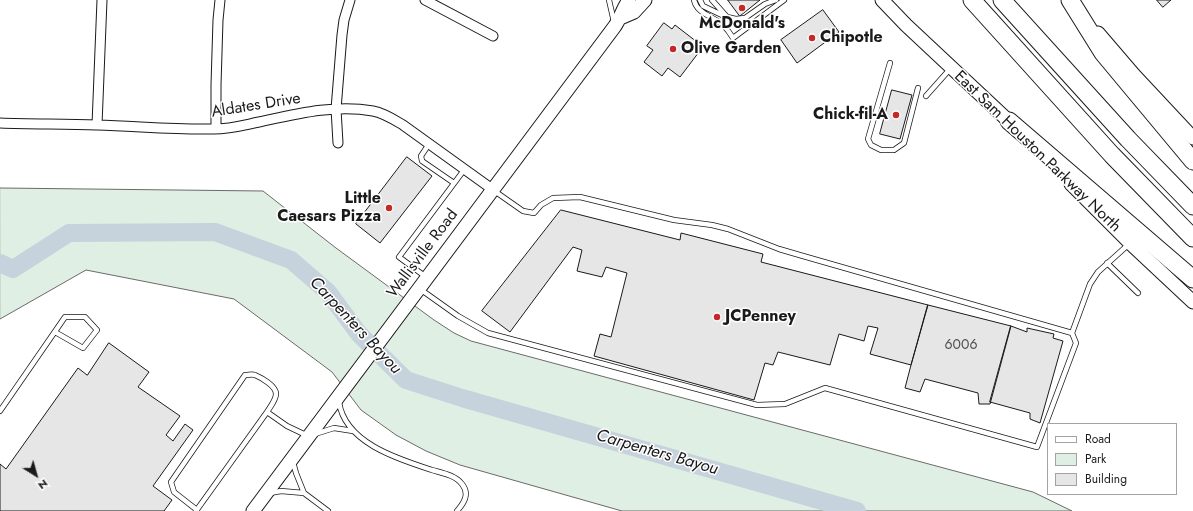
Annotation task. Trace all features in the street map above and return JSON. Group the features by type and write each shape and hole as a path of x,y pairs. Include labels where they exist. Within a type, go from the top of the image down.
{"highway":[{"path":"972,0 1102,143 1193,238"},
{"path":"1002,0 1123,133 1193,206"},
{"path":"1071,0 1103,53 1193,162"},
{"path":"1009,121 1193,279"}],"main road":[{"name":"Wallisville Road","path":"256,510 265,494 617,22 629,0"},
{"name":"Wallisville Road","path":"617,22 634,12 645,0"},
{"name":"East Sam Houston Parkway North","path":"882,0 951,68 1009,121 1130,243 1193,302"},
{"path":"1071,0 1134,75 1193,138"}],"street":[{"path":"98,125 102,0"},
{"path":"216,129 218,20 220,0"},
{"path":"338,143 336,109 342,35 344,20 350,0"},
{"path":"425,0 493,36"},
{"name":"Aldates Drive","path":"0,123 98,125 186,130 235,128 294,115 336,109 374,111 403,124 492,189"}],"lane":[{"path":"610,0 617,22"},
{"path":"694,0 698,9 723,25 733,38 784,0"},
{"path":"700,0 703,6 727,17 736,19 745,18 765,4 776,0"},
{"path":"712,0 727,17"},
{"path":"890,63 868,139 871,145 881,150 894,150 904,143 918,88"},
{"path":"926,96 951,68"},
{"path":"429,144 421,156 422,161 454,183"},
{"path":"427,277 400,258 464,170"},
{"path":"492,189 523,211 534,213 542,205 553,198 580,197 674,220 723,228 808,258 1072,333"},
{"path":"419,288 458,316 488,333 757,405 786,404 825,388 1037,447 1076,342 1072,333 1090,284 1098,272 1130,243"},
{"path":"1107,263 1138,293"},
{"path":"0,411 65,317 85,317 97,330 83,348 55,332"},
{"path":"253,374 273,387 276,394 274,402 196,510 174,492 171,482 245,375 253,374"},
{"path":"338,396 340,408 353,431 382,452 455,478 462,484 466,491 466,498 457,511"},
{"path":"267,412 287,426 308,436 334,428 353,431"},
{"path":"292,459 304,493 328,511"},
{"path":"265,494 281,491 304,493"}],"green space":[{"path":"0,188 263,191 336,248 434,320 454,333 471,341 1033,492 1072,511 622,511 460,465 426,451 396,435 361,410 332,372 234,299 86,270 0,319"}],"building":[{"name":"McDonald's","path":"728,0 760,0 740,16"},
{"path":"1157,0 1171,0 1163,7"},
{"path":"823,10 839,32 797,63 781,40"},
{"name":"Olive Garden","path":"664,23 672,29 675,25 697,42 693,48 699,52 680,77 668,68 662,76 644,62 653,50 647,46"},
{"name":"Chick-fil-A","path":"892,90 912,95 900,139 880,134"},
{"path":"407,157 432,176 380,243 356,224"},
{"path":"561,210 680,240 681,233 763,254 761,262 928,305 911,365 870,354 878,328 868,326 864,341 839,334 830,365 778,352 773,365 765,363 754,400 594,356 600,334 611,337 627,273 606,267 602,277 577,271 582,250 573,247 510,332 482,311"},
{"path":"928,305 1011,326 990,404 979,404 978,393 925,379 920,392 905,388"},
{"path":"1011,326 1027,332 1027,328 1054,334 1053,338 1063,341 1040,423 1030,419 1030,413 990,402"},
{"path":"109,343 149,372 138,387 180,416 166,435 173,441 185,424 193,430 153,486 172,500 164,511 0,511 0,464 6,469 78,368 87,375"}],"waterway":[{"name":"Carpenters Bayou","path":"0,263 13,269 69,233 215,232 291,260 328,292 359,334 406,380 462,398 857,511"}],"place":[{"name":"McDonald's","path":"742,8"},
{"name":"Chipotle","path":"812,38"},
{"name":"Olive Garden","path":"673,49"},
{"name":"Chick-fil-A","path":"896,115"},
{"name":"Little Caesars Pizza","path":"389,208"},
{"name":"JCPenney","path":"717,317"}]}
